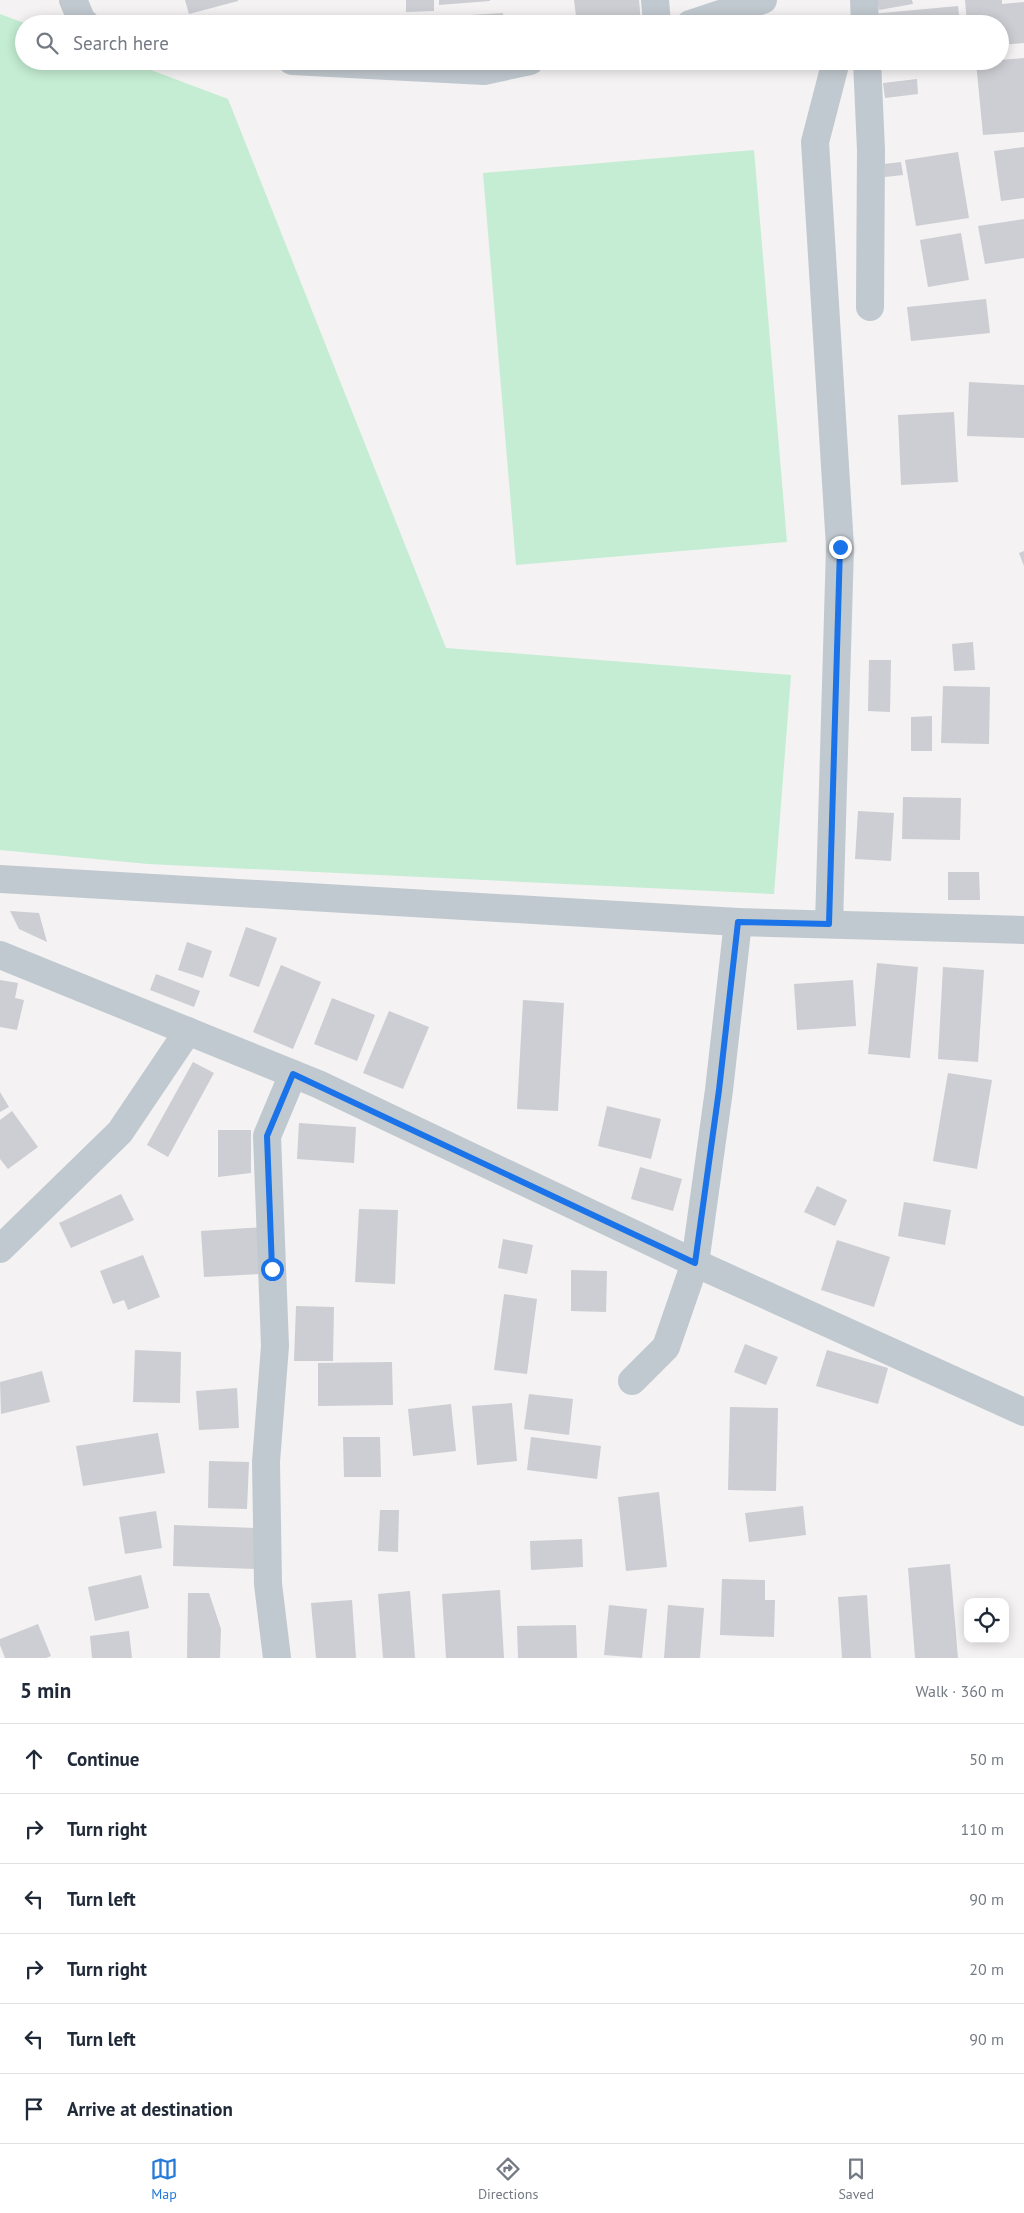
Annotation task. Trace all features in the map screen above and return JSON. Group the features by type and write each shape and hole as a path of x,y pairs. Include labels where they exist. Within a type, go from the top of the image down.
{"street":[{"path":"73,0 79,15"},
{"path":"655,0 656,15"},
{"path":"717,15 763,0"},
{"path":"465,70 489,70"},
{"path":"829,924 840,547 816,142 834,70"},
{"path":"867,70 871,150 870,307"},
{"path":"0,879 738,922 1024,930"},
{"path":"632,1382 666,1347 695,1263 719,1090 738,922"},
{"path":"0,955 293,1074 695,1263 1024,1412"},
{"path":"4,1236 120,1132 188,1031"},
{"path":"277,1658 268,1566 266,1462 275,1346 267,1136 293,1074"}],"green space":[{"path":"0,14 15,20 15,70 151,70 228,99 446,648 791,675 774,894 148,864 0,850"},
{"path":"754,150 787,542 516,565 483,173"}],"building":[{"path":"185,0 238,0 238,1 189,14"},
{"path":"406,0 434,0 434,11 406,12"},
{"path":"439,0 490,0 490,1 439,5"},
{"path":"574,0 639,0 640,15 576,15"},
{"path":"877,0 912,0 913,4 879,10"},
{"path":"965,0 1002,0 1002,4 1024,2 1024,43 1009,44 1009,15 966,15"},
{"path":"958,6 959,15 871,15"},
{"path":"503,13 503,15 470,15"},
{"path":"1024,58 1024,132 983,135 977,70 1009,70 1009,59"},
{"path":"917,79 918,94 885,98 883,83"},
{"path":"1024,147 1024,198 1001,201 994,151"},
{"path":"958,152 969,218 916,226 905,160"},
{"path":"901,162 903,175 885,177 884,164"},
{"path":"1024,219 1024,258 985,264 978,226"},
{"path":"961,233 969,280 928,287 920,240"},
{"path":"986,299 990,333 911,341 907,307"},
{"path":"969,382 1024,385 1024,438 967,436"},
{"path":"954,412 958,482 901,485 898,415"},
{"path":"1024,551 1024,566 1019,553"},
{"path":"973,642 975,670 954,671 952,644"},
{"path":"869,660 891,660 890,712 868,711"},
{"path":"943,686 990,687 989,744 941,743"},
{"path":"932,716 932,751 911,751 911,717"},
{"path":"903,797 961,798 960,840 902,839"},
{"path":"858,811 894,813 891,861 855,859"},
{"path":"948,872 979,872 980,900 948,900"},
{"path":"10,911 39,913 47,942 19,929"},
{"path":"246,927 277,938 259,987 229,976"},
{"path":"187,942 212,951 203,978 178,970"},
{"path":"877,963 918,967 910,1058 868,1054"},
{"path":"281,965 321,982 293,1049 253,1032"},
{"path":"943,967 984,970 978,1062 938,1059"},
{"path":"156,974 200,991 194,1007 150,990"},
{"path":"0,980 18,983 15,998 24,1000 17,1030 0,1027"},
{"path":"853,980 856,1026 797,1030 794,984"},
{"path":"332,998 375,1015 357,1061 314,1044"},
{"path":"523,1000 564,1003 558,1111 517,1109"},
{"path":"389,1011 429,1027 403,1089 363,1073"},
{"path":"193,1062 214,1073 168,1157 147,1145"},
{"path":"948,1073 992,1080 977,1169 933,1161"},
{"path":"0,1092 9,1107 0,1112"},
{"path":"607,1106 661,1119 651,1159 598,1146"},
{"path":"12,1111 38,1147 8,1169 0,1159 0,1120"},
{"path":"299,1123 356,1127 354,1163 297,1159"},
{"path":"218,1130 251,1130 251,1173 218,1177"},
{"path":"640,1167 682,1179 673,1211 631,1199"},
{"path":"817,1186 847,1200 835,1226 804,1212"},
{"path":"121,1194 134,1220 71,1248 59,1223"},
{"path":"904,1202 951,1210 945,1245 898,1236"},
{"path":"359,1209 398,1210 395,1284 355,1282"},
{"path":"265,1227 261,1274 204,1277 201,1231"},
{"path":"503,1239 533,1245 527,1274 498,1268"},
{"path":"837,1240 890,1257 874,1307 821,1290"},
{"path":"143,1255 160,1297 128,1310 124,1300 113,1304 100,1271"},
{"path":"571,1270 607,1271 606,1312 571,1311"},
{"path":"504,1294 537,1299 527,1374 494,1370"},
{"path":"296,1306 334,1307 333,1361 294,1361"},
{"path":"745,1344 778,1357 766,1385 734,1372"},
{"path":"135,1350 181,1352 180,1403 133,1402"},
{"path":"827,1350 888,1368 878,1404 816,1386"},
{"path":"392,1362 393,1405 318,1406 318,1363"},
{"path":"42,1371 50,1402 1,1414 0,1382"},
{"path":"237,1388 239,1428 199,1430 196,1391"},
{"path":"529,1394 573,1399 569,1435 524,1429"},
{"path":"512,1403 517,1461 477,1465 472,1406"},
{"path":"451,1404 456,1451 413,1456 408,1409"},
{"path":"730,1407 778,1408 776,1491 728,1490"},
{"path":"158,1433 165,1473 83,1486 76,1446"},
{"path":"343,1437 380,1437 381,1477 344,1477"},
{"path":"531,1437 601,1446 597,1479 527,1470"},
{"path":"209,1461 249,1462 247,1509 208,1508"},
{"path":"659,1492 667,1567 626,1571 618,1497"},
{"path":"803,1506 806,1535 749,1542 745,1513"},
{"path":"380,1510 399,1510 398,1552 378,1551"},
{"path":"156,1511 162,1548 125,1554 119,1517"},
{"path":"174,1525 256,1528 255,1569 173,1566"},
{"path":"582,1539 583,1567 531,1570 530,1541"},
{"path":"950,1564 958,1658 915,1658 908,1568"},
{"path":"141,1575 149,1608 95,1621 88,1587"},
{"path":"722,1579 765,1580 765,1600 775,1600 774,1637 720,1635"},
{"path":"500,1590 504,1658 446,1658 442,1594"},
{"path":"410,1591 415,1658 383,1658 378,1594"},
{"path":"188,1593 209,1593 221,1629 220,1658 187,1658"},
{"path":"867,1595 871,1658 842,1658 838,1597"},
{"path":"352,1600 356,1658 316,1658 311,1603"},
{"path":"609,1605 647,1609 642,1658 604,1655"},
{"path":"668,1605 704,1608 700,1658 664,1658"},
{"path":"38,1624 51,1656 46,1658 5,1658 0,1645 0,1639"},
{"path":"576,1625 577,1658 518,1658 517,1626"},
{"path":"129,1631 132,1658 92,1658 90,1636"}],"route":[{"path":"272,1269 267,1136 293,1074 318,1084 695,1263 719,1090 738,922 829,924 840,547"}]}
